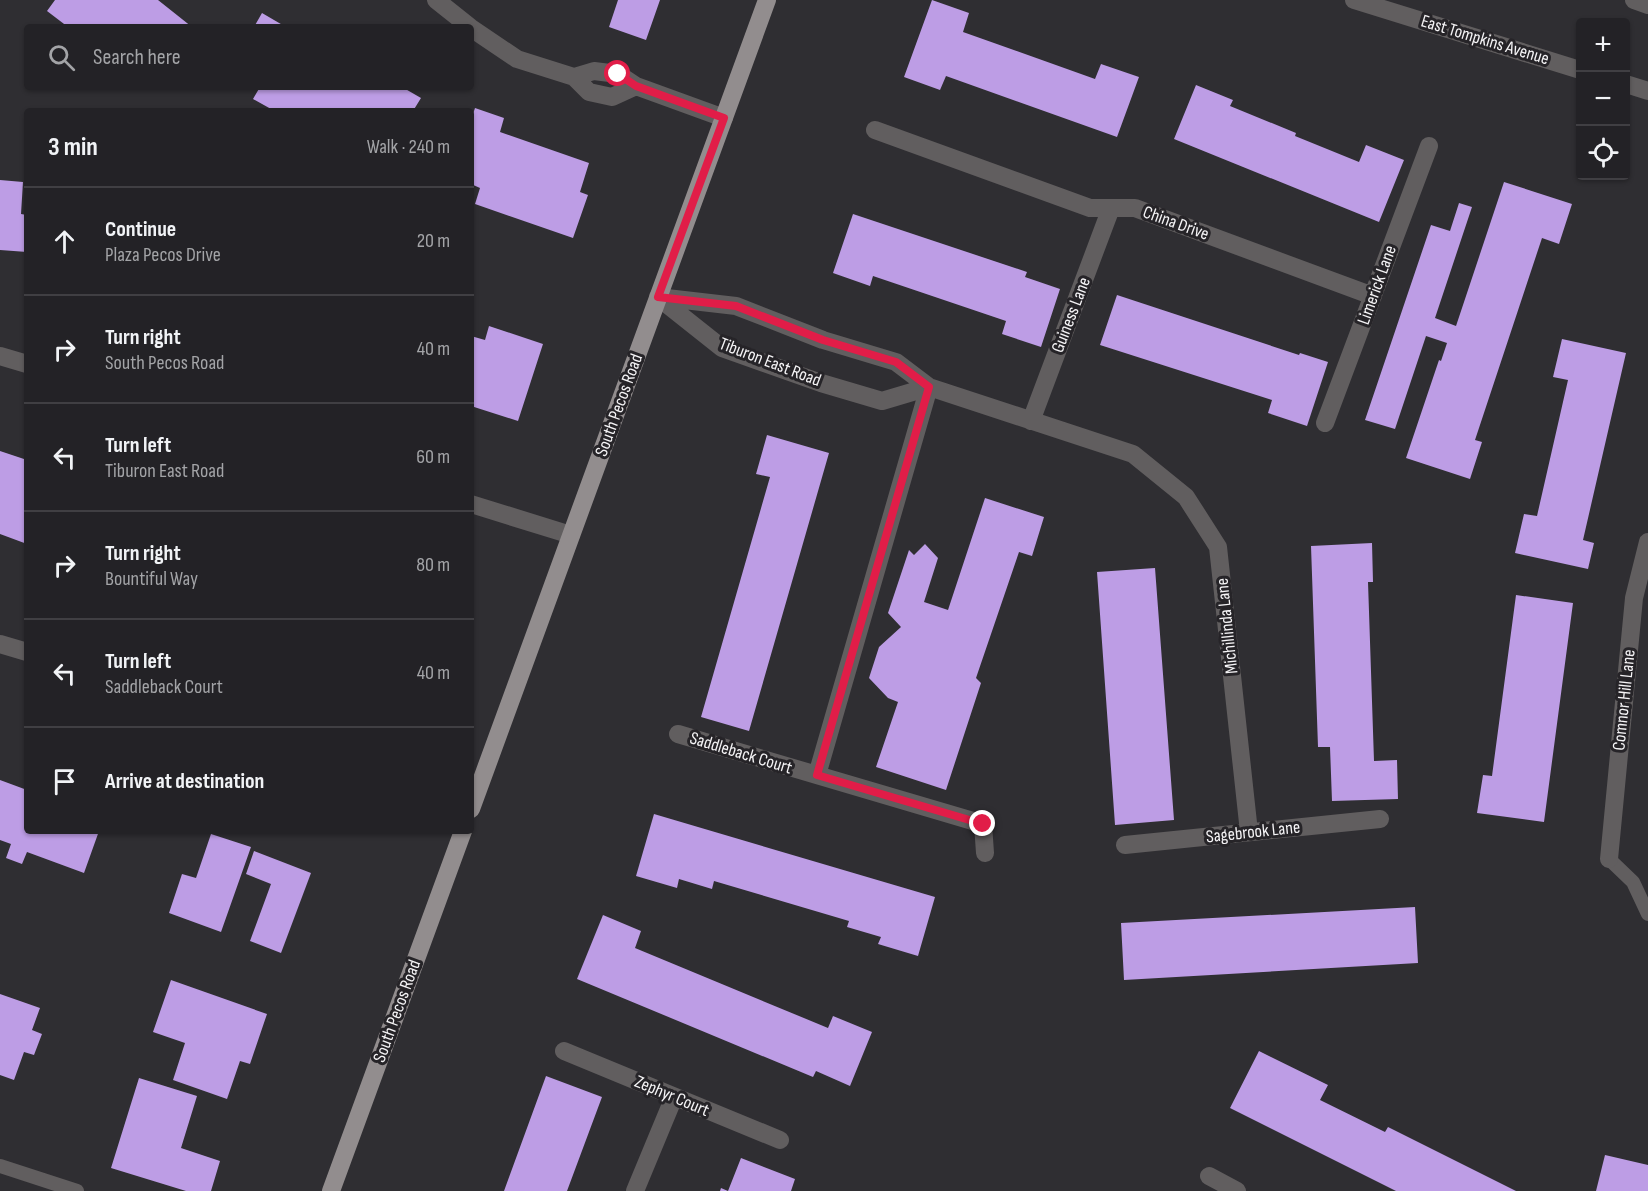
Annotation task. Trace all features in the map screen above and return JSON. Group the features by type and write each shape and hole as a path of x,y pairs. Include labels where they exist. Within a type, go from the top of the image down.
{"main road":[{"name":"South Pecos Road","path":"474,795 767,0"},
{"name":"South Pecos Road","path":"331,1191 462,834"}],"street":[{"path":"436,0 465,24"},
{"name":"East Tompkins Avenue","path":"1354,0 1576,68"},
{"path":"1634,0 1648,5"},
{"path":"474,31 517,59 574,77 594,71 618,74 636,86 724,118"},
{"path":"1630,85 1648,91"},
{"name":"China Drive","path":"875,129 1090,208 1135,208 1373,296"},
{"name":"Limerick Lane","path":"1325,423 1428,146"},
{"name":"Guiness Lane","path":"1031,421 1111,208"},
{"path":"658,297 736,306 823,340 896,362 929,387 1031,421"},
{"name":"Tiburon East Road","path":"658,297 722,348 821,382 882,401 929,387"},
{"path":"0,356 24,363"},
{"path":"817,775 929,387"},
{"name":"Michillinda Lane","path":"1031,421 1133,454 1186,497 1218,547 1249,832"},
{"path":"474,505 571,535"},
{"name":"Comnor Hill Lane","path":"1609,860 1634,598 1648,542"},
{"path":"0,644 24,651"},
{"name":"Saddleback Court","path":"678,734 983,824 985,853"},
{"name":"Sagebrook Lane","path":"1125,845 1380,819"},
{"name":"Zephyr Court","path":"564,1051 780,1140"},
{"path":"635,1191 674,1097"},
{"path":"1209,1176 1237,1191"}],"lane":[{"path":"1609,860 1634,882 1648,914"},
{"path":"0,1166 77,1191"}],"building":[{"path":"55,0 158,0 188,24 64,24 47,11"},
{"path":"618,0 660,0 646,40 609,27"},
{"path":"932,0 969,13 963,32 1095,79 1101,64 1139,77 1117,137 946,76 940,90 904,77"},
{"path":"262,13 281,24 256,24"},
{"path":"1196,85 1233,100 1230,106 1359,162 1366,145 1404,160 1379,222 1174,139"},
{"path":"258,90 407,90 421,98 415,108 269,108 253,99"},
{"path":"475,108 504,118 500,132 589,163 580,192 588,195 573,238 475,204 480,188 474,185"},
{"path":"0,180 23,182 21,214 24,214 24,252 0,250"},
{"path":"1504,182 1572,204 1559,244 1542,238 1475,440 1482,442 1470,479 1406,458 1439,360 1441,361 1447,343 1426,336 1395,429 1365,420 1431,225 1450,231 1459,203 1472,207 1435,318 1456,326"},
{"path":"853,214 1027,272 1025,277 1060,289 1041,347 1002,334 1006,321 873,276 870,286 833,273"},
{"path":"1117,295 1299,355 1300,353 1328,362 1307,426 1268,413 1272,400 1100,345"},
{"path":"489,326 543,344 518,421 474,407 474,337 485,340"},
{"path":"1562,339 1626,353 1583,540 1594,543 1588,569 1515,553 1524,514 1537,516 1568,380 1553,377"},
{"path":"767,435 829,453 749,731 701,717 770,477 756,474"},
{"path":"0,451 24,459 24,543 0,534"},
{"path":"985,498 1044,517 1032,556 1019,552 976,678 981,683 946,790 876,767 898,702 888,698 869,678 879,647 901,627 888,613 909,550 914,555 925,544 938,558 924,602 948,610"},
{"path":"1372,543 1373,582 1368,582 1374,761 1397,760 1398,799 1332,801 1330,747 1318,747 1311,546"},
{"path":"1155,568 1174,820 1115,825 1097,572"},
{"path":"1516,595 1573,603 1544,822 1477,813 1483,775 1492,776"},
{"path":"0,780 24,789 24,834 98,834 84,873 27,852 22,864 6,858 11,844 0,840"},
{"path":"654,814 935,897 918,956 878,944 881,937 847,927 849,921 714,881 712,889 679,879 677,888 636,876"},
{"path":"211,834 251,847 221,932 169,913 182,874 196,878"},
{"path":"254,851 311,873 281,953 250,941 271,884 246,874"},
{"path":"1415,907 1418,963 1124,980 1121,923"},
{"path":"603,915 641,931 635,948 828,1028 833,1016 872,1032 850,1086 816,1071 813,1077 577,979"},
{"path":"171,980 267,1014 250,1064 240,1061 227,1099 173,1080 185,1043 153,1032"},
{"path":"0,994 40,1008 32,1030 42,1034 34,1055 24,1052 14,1080 0,1075"},
{"path":"1259,1051 1328,1085 1320,1100 1385,1132 1388,1127 1516,1191 1396,1191 1230,1108"},
{"path":"546,1076 602,1097 567,1191 504,1191"},
{"path":"139,1078 197,1096 181,1148 220,1161 211,1191 186,1191 111,1168"},
{"path":"1605,1155 1648,1165 1648,1191 1596,1191"},
{"path":"741,1158 795,1179 791,1191 728,1191"}],"route":[{"path":"618,74 636,86 724,118 658,297 736,306 823,340 896,362 929,387 817,775 983,824"}]}
